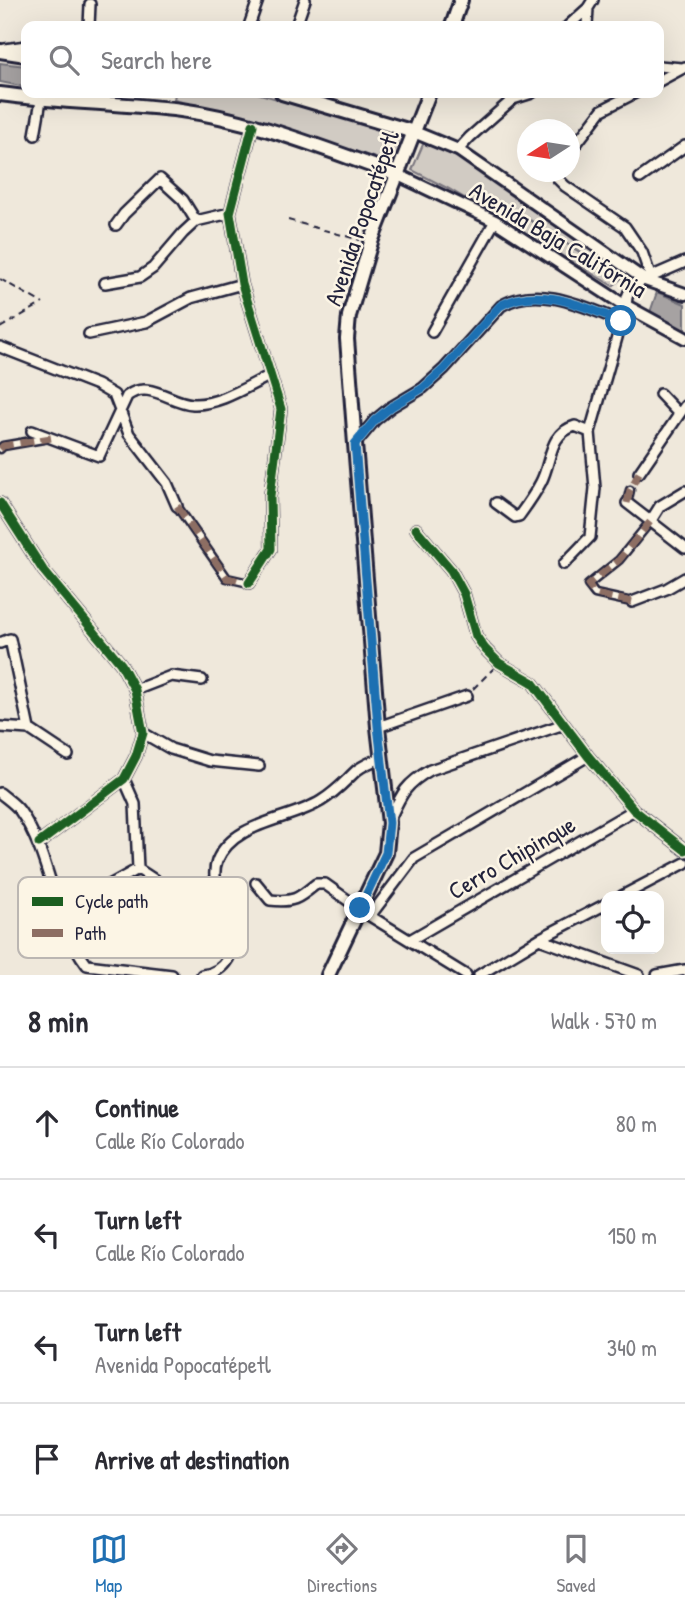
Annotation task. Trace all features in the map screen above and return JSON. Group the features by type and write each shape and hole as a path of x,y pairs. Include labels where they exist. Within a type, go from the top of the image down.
{"main road":[{"path":"454,21 461,0"},
{"path":"0,50 21,54"},
{"name":"Avenida Baja California","path":"0,94 21,97"},
{"name":"Avenida Baja California","path":"27,98 183,110 253,125 396,174"},
{"name":"Avenida Baja California","path":"299,98 414,132"},
{"name":"Avenida Popocatépetl","path":"328,975 365,912 386,853 389,823 378,727 355,444 347,339 349,316 371,243 427,98"}],"street":[{"path":"252,21 258,0"},
{"path":"298,21 305,0"},
{"path":"89,21 90,4"},
{"path":"573,21 590,4"},
{"path":"0,50 21,47"},
{"path":"664,66 684,68"},
{"path":"664,78 684,68"},
{"path":"458,150 512,98"},
{"path":"580,138 602,110 625,98"},
{"path":"35,135 41,100"},
{"path":"0,347 97,385 114,395 129,434 167,483 177,506 227,578 249,583 271,549 270,496 281,409 242,284 230,213 253,125"},
{"name":"Avenida Baja California","path":"414,132 458,150 648,279 685,294"},
{"path":"640,178 685,146"},
{"name":"Avenida Baja California","path":"396,174 495,221 626,306 685,338"},
{"path":"116,225 160,179 183,200 197,221"},
{"path":"562,182 625,227 642,252 648,279"},
{"path":"105,283 140,277 153,268 197,221 230,213"},
{"path":"432,332 495,221"},
{"path":"564,564 590,537 595,488 590,432 627,297 632,285 685,262"},
{"path":"89,334 146,322 191,298 242,284"},
{"path":"355,444 375,420 423,388 444,369 500,306 510,300 554,298 573,302 621,321"},
{"path":"32,431 99,456 127,396 135,390 144,388 189,404 207,404 269,376"},
{"path":"637,477 682,410 660,394"},
{"path":"496,503 519,516 542,480 551,447 562,432 575,426 590,432"},
{"path":"0,449 3,446 51,438"},
{"path":"630,490 627,503 685,548"},
{"path":"685,491 660,506 619,560 588,585 595,594 632,602 666,589 685,578"},
{"path":"0,503 43,570 121,664 135,690 143,733 136,756 124,779 39,843"},
{"path":"416,529 451,570 464,594 476,635 499,663 532,682 588,756 634,810 685,850"},
{"path":"0,643 10,639 29,729"},
{"path":"135,690 172,676 202,680"},
{"path":"378,727 467,696"},
{"path":"389,823 403,790 415,778 430,770 564,724"},
{"path":"0,727 29,729 68,755"},
{"path":"143,733 171,749 210,761 259,766"},
{"path":"365,912 414,858 588,756"},
{"path":"217,877 216,863 227,846 248,830 317,803 341,788 359,769 381,758"},
{"path":"124,779 135,804 138,869"},
{"path":"0,793 19,809 39,843 49,877"},
{"name":"Cerro Chipinque","path":"410,940 634,810"},
{"path":"632,891 685,863"},
{"path":"124,877 138,869"},
{"path":"138,869 150,877"},
{"path":"256,883 270,900 282,902 296,900 316,884 325,884 466,975"},
{"path":"479,975 601,907"},
{"path":"539,939 639,975"},
{"path":"82,958 87,965 172,975"},
{"path":"202,975 212,974 224,966 227,958"},
{"path":"657,975 685,970"}],"path":[{"path":"288,220 371,243"},
{"path":"0,279 43,303 0,328"},
{"path":"467,696 499,663"}],"shaded area":[{"path":"0,63 21,65 21,86 0,82"},
{"path":"274,98 365,125 403,133 406,138 399,160 390,164 247,119 174,100"},
{"path":"424,142 459,158 627,273 613,286 412,170"},
{"path":"657,292 685,304 685,330 648,318"}],"waterway":[{"path":"517,212 580,252"}],"tunnel":[{"path":"630,490 635,481"}],"marked path":[{"path":"0,449 3,446 51,438"},
{"path":"627,503 639,473"},
{"path":"177,506 227,578 249,583"},
{"path":"632,602 595,594 588,585 619,560 650,522"}],"cycle path":[{"path":"249,583 271,549 270,496 281,409 242,284 230,213 253,125"},
{"path":"0,503 43,570 121,664 135,690 143,733 136,756 124,779 39,843"},
{"path":"416,529 451,570 464,594 476,636 485,649 499,663 532,682 588,756 634,810 685,850"}],"route":[{"path":"360,908 386,853 389,823 378,727 355,444 375,420 423,388 444,369 500,306 510,300 554,298 573,302 621,321"}]}
